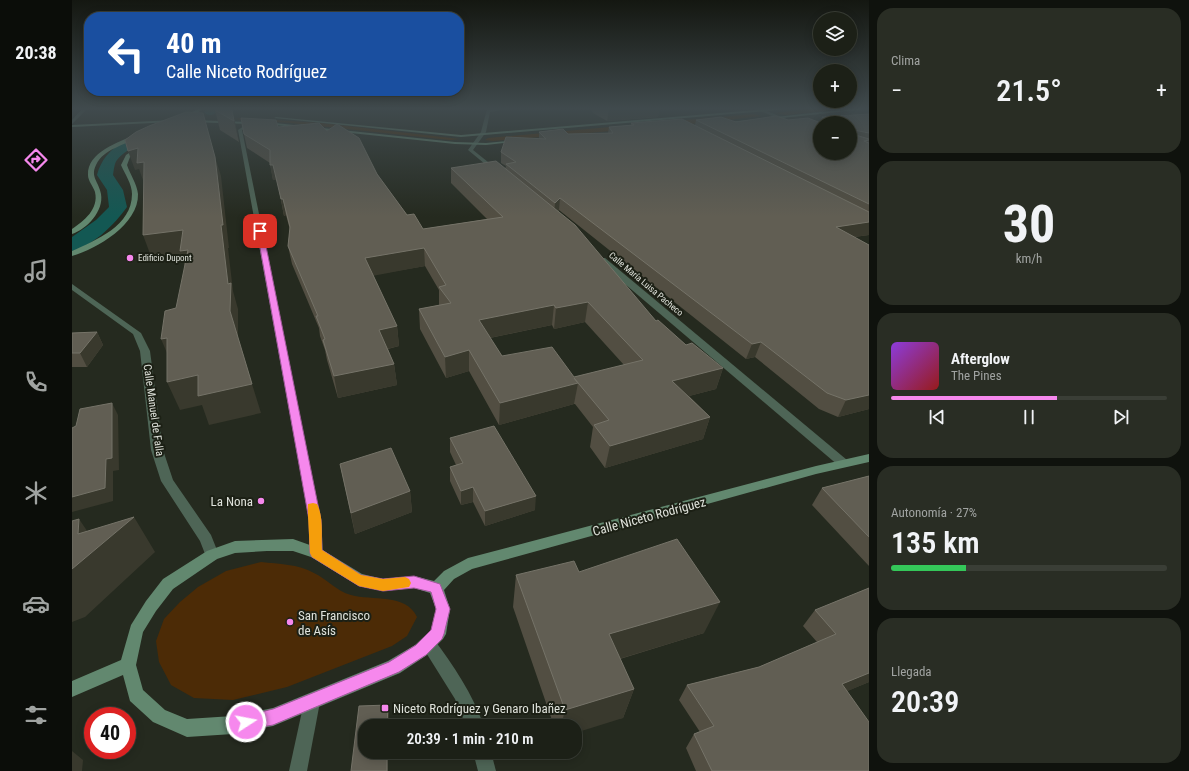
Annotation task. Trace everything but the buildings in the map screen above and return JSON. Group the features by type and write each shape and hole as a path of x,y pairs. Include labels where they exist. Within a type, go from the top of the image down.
{"main road":[{"path":"72,232 85,224 97,206 98,194 91,179 91,170 108,150 117,145"},
{"path":"72,254 113,231 129,218 134,204 135,192 124,165 128,156 144,145"},
{"name":"Calle Niceto Rodríguez","path":"436,588 449,575 468,564 843,463 869,458"},
{"path":"267,545 293,546 316,553 359,580 383,585 414,582 436,588 443,609 438,634 421,650 394,667 312,702 266,718 233,725 187,728 159,716 136,695 128,665 136,630 151,606 168,584 212,555 235,547 267,545"},
{"path":"72,689 128,665"}],"street":[{"path":"243,145 315,520 316,553"},
{"path":"473,145 470,150 501,175"},
{"name":"Calle María Luisa Pacheco","path":"597,256 843,463"},
{"name":"Calle Manuel de Falla","path":"72,286 136,334 142,343 145,351 157,450 167,481 206,539 212,555"},
{"path":"428,643 455,681 472,719"},
{"path":"298,771 312,702"},
{"path":"484,759 487,771"}],"shaded area":[{"path":"261,562 288,565 308,570 341,591 351,595 397,601 412,609 417,617 407,636 392,646 287,687 233,700 194,698 171,685 159,662 156,641 164,619 180,602 198,587 226,571"}],"waterway":[{"path":"72,245 103,224 118,207 115,190 105,175 110,159 118,151 128,145"}],"slow traffic":[{"path":"313,507 316,553 359,580 383,585 405,583"}],"place":[{"name":"Edificio Dupont","path":"130,258"},
{"name":"La Nona","path":"261,501"},
{"name":"San Francisco de Asís","path":"290,622"},
{"name":"Niceto Rodríguez y Genaro Ibañez","path":"385,708"}],"route":[{"path":"246,722 273,717 359,683 394,667 421,650 438,634 443,609 436,588 414,582 383,585 359,580 316,553 315,520 260,231"}]}
